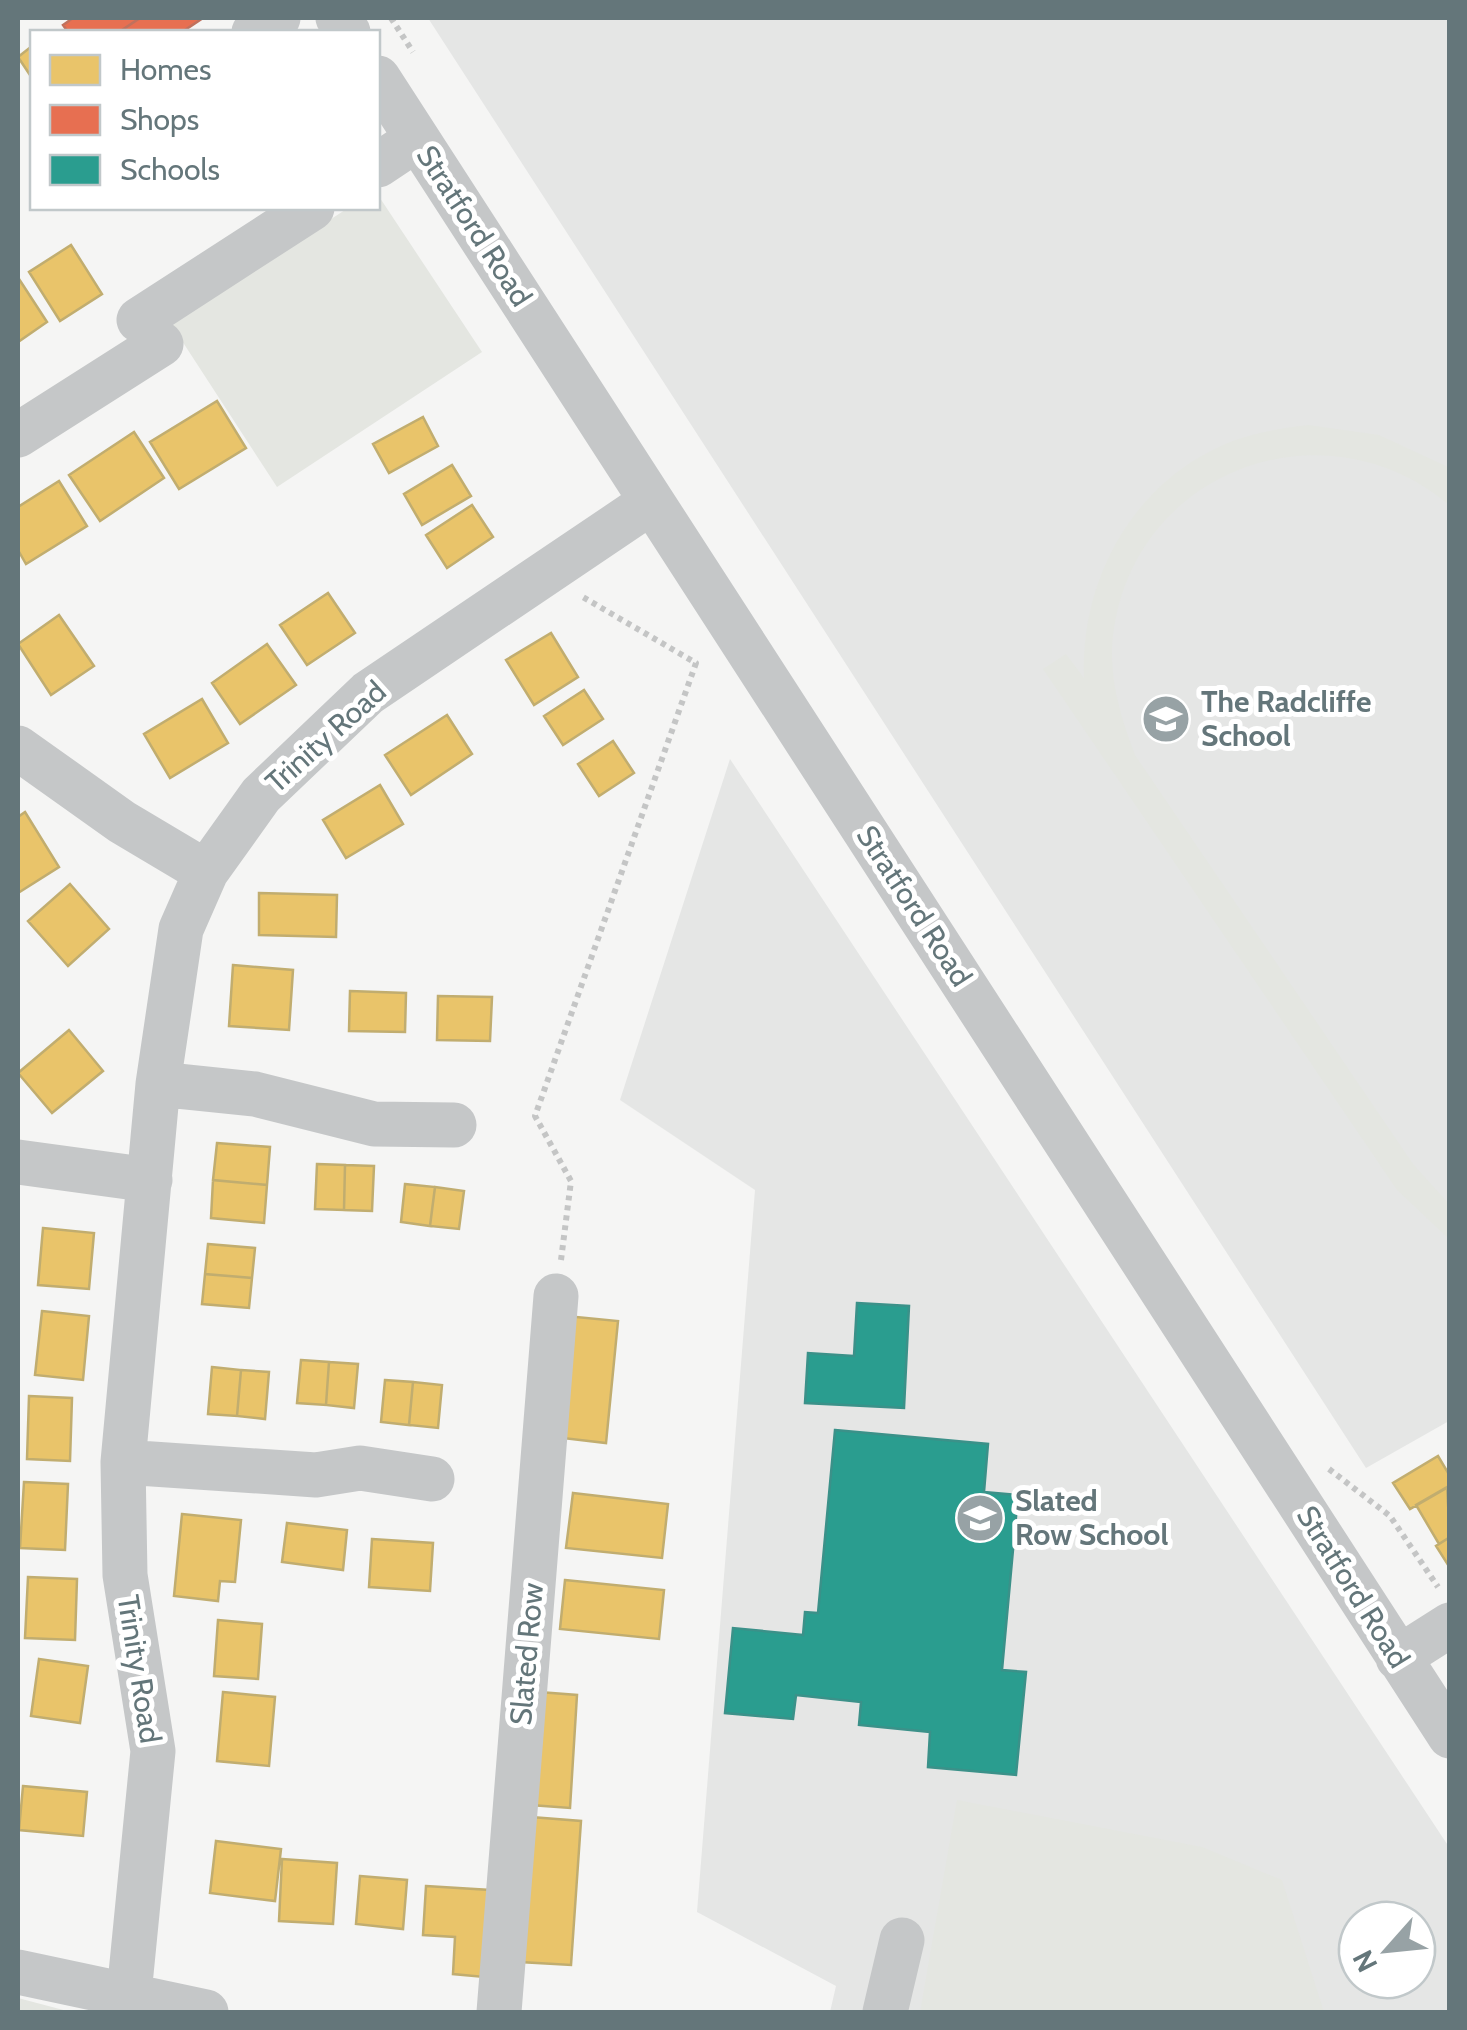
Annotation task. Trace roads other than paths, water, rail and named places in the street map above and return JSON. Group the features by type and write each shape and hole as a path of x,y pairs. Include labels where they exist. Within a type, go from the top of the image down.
{"street":[{"name":"Stratford Road","path":"380,81 1450,1736"},
{"path":"380,164 418,139"},
{"path":"18,435 309,210"},
{"name":"Trinity Road","path":"129,1994 154,1752 125,1575 122,1462 158,1084 181,929 206,872 261,795 368,693 650,502"},
{"path":"18,748 122,822 206,872"},
{"path":"158,1084 255,1094 374,1124 454,1125"},
{"path":"18,1162 150,1180"},
{"name":"Slated Row","path":"499,2012 556,1296"},
{"path":"122,1462 316,1475 360,1468 432,1479"},
{"path":"1398,1658 1450,1625"},
{"path":"885,2012 902,1940"},
{"path":"18,1972 206,2012"}],"place":[{"name":"The Radcliffe School","path":"1166,719"},
{"name":"Slated Row School","path":"980,1518"}]}
